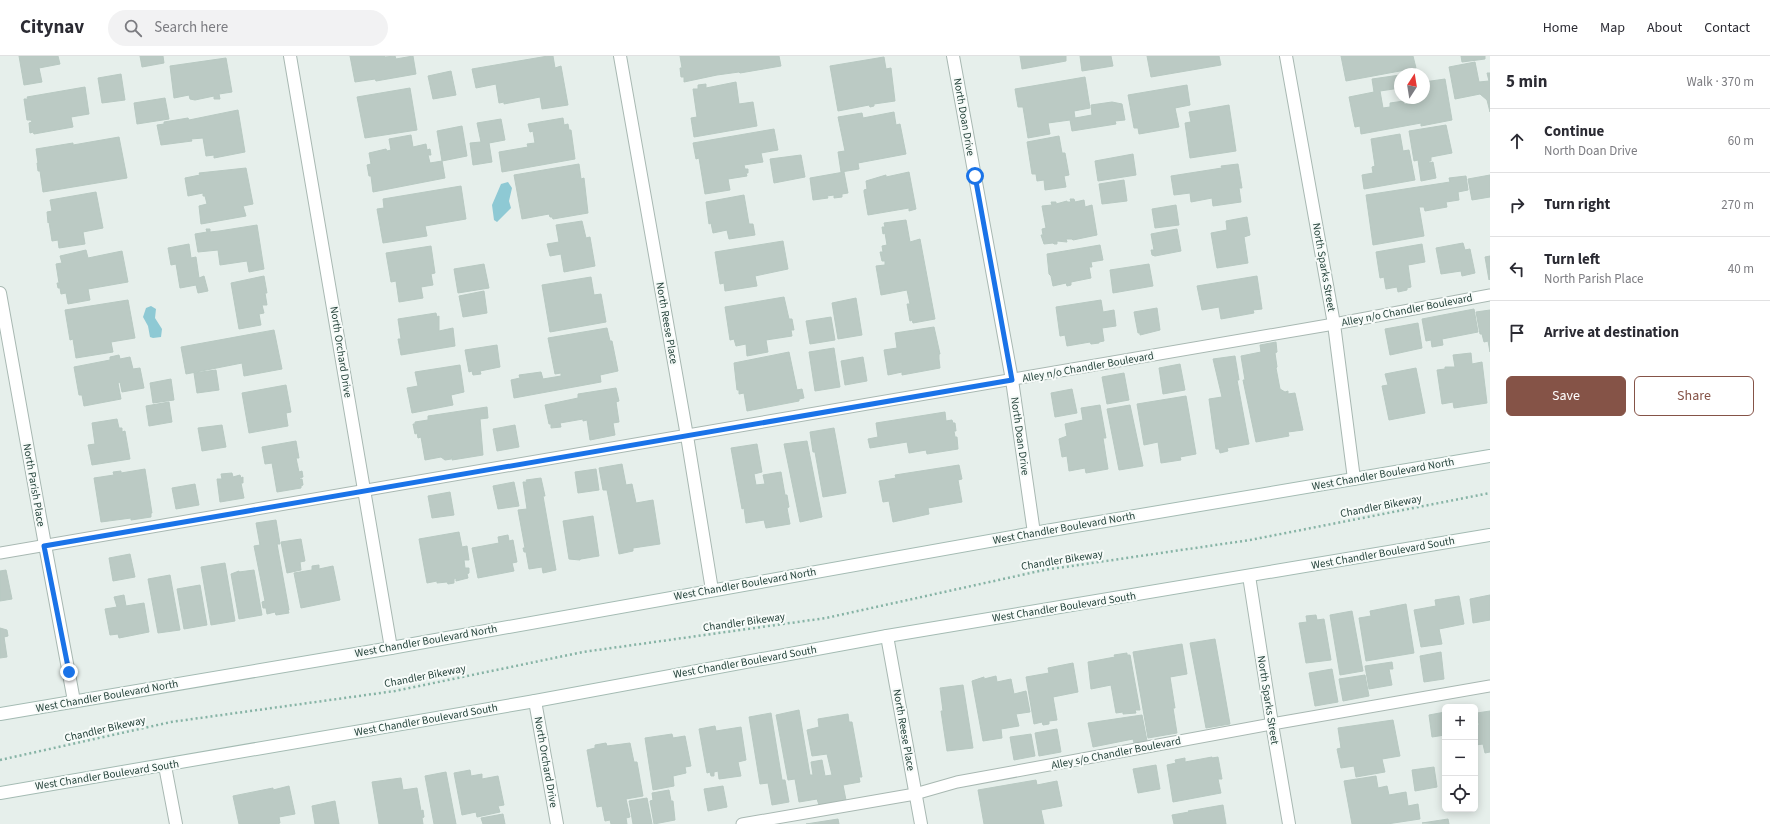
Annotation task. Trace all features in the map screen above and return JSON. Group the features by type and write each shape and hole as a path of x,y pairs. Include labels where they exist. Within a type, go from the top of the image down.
{"street":[{"name":"North Orchard Drive","path":"290,56 391,648"},
{"name":"North Reese Place","path":"620,56 687,436 712,590"},
{"name":"North Doan Drive","path":"953,56 1012,380 1034,533"},
{"name":"North Sparks Street","path":"1286,56 1334,324 1354,479"},
{"name":"North Parish Place","path":"0,293 44,546 74,701"},
{"name":"West Chandler Boulevard North","path":"0,714 391,648 1034,533 1490,456"},
{"name":"West Chandler Boulevard South","path":"0,793 165,766 535,701 887,636 1490,536"},
{"name":"North Sparks Street","path":"1248,576 1289,824"},
{"name":"North Reese Place","path":"887,636 921,824"},
{"name":"North Orchard Drive","path":"535,701 557,824"},
{"path":"165,766 176,824"}],"lane":[{"name":"Alley n/o Chandler Boulevard","path":"0,553 1012,380 1334,324 1490,295"},
{"name":"Alley s/o Chandler Boulevard","path":"742,824 916,794 957,782 1272,724 1490,686"}],"path":[{"name":"Chandler Bikeway","path":"0,760 171,722 395,691 583,652 826,618 1044,570 1250,540 1490,492"}],"water":[{"path":"508,182 512,188 509,201 511,208 497,222 494,220 492,205 501,184"},
{"path":"151,306 156,309 155,318 162,329 161,337 150,337 148,326 143,317 146,308"}],"building":[{"path":"19,56 58,56 60,64 39,68 42,82 24,85"},
{"path":"140,56 163,56 164,63 142,67"},
{"path":"350,56 395,56 396,59 413,56 416,74 376,81 375,79 355,82"},
{"path":"553,56 555,68 561,66 568,105 542,109 540,97 504,104 504,102 499,103 496,84 476,88 472,69"},
{"path":"680,56 779,56 781,66 740,73 717,75 684,82 684,77 681,77 680,68 682,68"},
{"path":"1020,56 1066,56 1066,61 1022,69"},
{"path":"1080,56 1111,56 1113,66 1082,71"},
{"path":"1147,56 1219,56 1221,65 1151,77"},
{"path":"1341,56 1413,56 1416,68 1394,68 1394,72 1346,81"},
{"path":"1461,56 1485,56 1485,59 1462,62"},
{"path":"884,57 886,69 891,68 895,101 874,104 874,106 870,107 869,105 838,111 830,66"},
{"path":"226,58 232,92 219,94 220,99 214,99 214,96 195,100 190,99 189,95 174,98 170,66"},
{"path":"1475,62 1479,82 1489,81 1487,73 1490,73 1490,112 1487,100 1480,94 1455,99 1449,67"},
{"path":"451,71 456,95 433,99 428,76"},
{"path":"121,74 125,100 102,103 98,78"},
{"path":"1394,76 1394,89 1380,91 1383,108 1390,107 1390,103 1394,102 1394,104 1430,104 1430,81 1445,79 1452,120 1421,126 1421,123 1361,134 1360,126 1355,127 1349,97 1374,92 1372,79"},
{"path":"1085,77 1090,108 1074,111 1075,118 1092,115 1091,105 1112,102 1122,104 1125,120 1115,121 1116,124 1072,131 1070,120 1048,123 1050,134 1028,138 1023,107 1018,107 1015,89"},
{"path":"736,82 739,104 753,102 757,126 694,137 691,118 697,117 693,89 698,89 698,85 706,84 706,88"},
{"path":"1187,85 1190,105 1175,108 1179,127 1139,134 1138,128 1134,128 1128,95"},
{"path":"85,87 89,114 71,117 73,127 34,134 33,132 30,133 29,123 32,122 31,120 27,120 24,99 28,99 27,97"},
{"path":"410,88 417,130 365,138 357,97"},
{"path":"165,98 169,119 137,124 134,103"},
{"path":"1229,105 1236,151 1190,158 1185,123 1191,122 1189,112"},
{"path":"238,110 245,152 214,158 214,155 206,156 203,138 161,145 157,125 164,124 164,122 188,118 189,120"},
{"path":"894,112 896,125 900,124 906,154 858,163 859,169 841,172 838,152 845,151 838,117 862,113 863,118"},
{"path":"563,118 564,125 568,124 569,130 571,130 575,159 502,172 499,152 528,147 527,144 535,143 533,131 530,132 528,124"},
{"path":"501,119 505,140 489,143 492,162 473,165 470,143 481,142 477,123"},
{"path":"1446,125 1452,153 1431,157 1431,161 1429,161 1429,163 1433,162 1436,178 1421,181 1418,160 1414,161 1409,131"},
{"path":"462,126 467,156 442,161 437,131"},
{"path":"774,129 778,150 761,153 763,162 744,165 745,169 748,169 748,173 746,173 747,176 728,179 730,190 705,194 699,158 696,159 693,143"},
{"path":"1400,134 1403,151 1409,150 1415,180 1364,189 1362,175 1373,173 1372,167 1375,166 1371,139"},
{"path":"411,135 413,147 426,144 427,150 430,149 431,155 428,155 430,163 442,161 445,178 373,192 371,176 369,176 367,165 371,164 369,153 386,149 387,151 391,150 389,139"},
{"path":"1059,136 1062,153 1065,153 1069,175 1064,176 1066,187 1045,190 1044,180 1037,181 1036,174 1032,174 1027,142"},
{"path":"119,137 127,178 43,192 40,171 38,171 36,149 73,143 73,145"},
{"path":"1133,154 1136,175 1098,181 1095,161"},
{"path":"801,155 805,177 774,183 770,159"},
{"path":"579,164 581,179 584,178 588,213 553,219 549,214 522,219 514,175"},
{"path":"1238,164 1242,188 1239,188 1241,202 1213,206 1212,198 1191,202 1190,193 1174,195 1171,176"},
{"path":"246,168 253,204 243,206 246,216 201,224 199,206 207,204 205,196 203,196 203,193 188,196 185,178 200,175 199,173"},
{"path":"844,172 848,193 842,194 842,197 834,198 834,195 827,196 828,198 813,200 810,178"},
{"path":"909,172 916,209 909,211 909,208 868,215 864,192 864,190 867,189 866,181 886,175 886,177"},
{"path":"1490,175 1490,197 1472,200 1468,179"},
{"path":"1466,176 1468,190 1458,192 1459,200 1446,202 1447,207 1425,211 1424,207 1419,207 1424,236 1373,245 1366,195 1450,182 1449,178"},
{"path":"1124,180 1127,201 1102,204 1099,184"},
{"path":"461,186 466,219 425,226 427,236 383,243 377,209 384,208 383,199"},
{"path":"96,192 103,228 83,232 85,244 59,248 58,240 52,241 49,222 48,223 47,212 52,211 50,200"},
{"path":"744,195 749,224 753,224 755,235 729,239 727,230 713,233 711,223 709,224 706,202"},
{"path":"1070,199 1074,199 1075,202 1084,200 1085,207 1092,205 1097,235 1073,240 1066,239 1067,242 1057,241 1057,244 1044,244 1041,235 1043,235 1042,229 1046,228 1042,206 1052,205 1051,202 1056,202 1056,204 1067,201 1071,202"},
{"path":"1176,205 1179,225 1155,228 1152,209"},
{"path":"1247,217 1250,235 1244,237 1248,263 1217,268 1211,233 1227,230 1226,221"},
{"path":"906,220 910,242 920,239 935,319 913,323 912,320 910,321 907,304 910,304 907,290 881,295 876,266 885,265 885,261 882,261 880,252 883,252 882,246 887,245 885,233 883,234 882,227 885,227 884,223"},
{"path":"582,221 586,238 590,237 595,266 564,272 561,254 550,256 547,244 559,242 556,225"},
{"path":"257,225 264,269 249,272 247,261 220,265 218,250 198,252 195,234 207,232 206,229 210,229 210,232"},
{"path":"1177,229 1181,251 1155,256 1152,255 1151,250 1154,250 1151,234"},
{"path":"783,241 788,269 755,276 757,286 725,291 724,283 720,284 715,252"},
{"path":"1463,243 1465,250 1470,249 1475,273 1462,276 1461,271 1441,274 1436,248"},
{"path":"189,244 191,258 196,257 199,278 204,276 208,291 198,293 196,285 180,288 176,264 171,265 168,248"},
{"path":"1422,244 1425,262 1408,265 1411,287 1407,288 1407,290 1398,292 1397,287 1386,289 1384,277 1380,278 1376,252"},
{"path":"1100,245 1103,260 1091,262 1092,267 1089,267 1091,278 1071,282 1071,285 1067,286 1066,283 1053,286 1051,276 1049,274 1047,254"},
{"path":"431,246 435,273 431,274 433,285 421,287 423,298 399,302 396,281 391,282 386,253"},
{"path":"86,250 88,258 122,251 128,282 88,289 90,300 68,304 66,293 61,294 60,288 58,288 57,283 59,283 56,264 62,263 60,256"},
{"path":"1490,256 1490,279 1489,280 1485,257"},
{"path":"484,264 489,288 458,293 454,269"},
{"path":"1149,264 1153,286 1113,293 1110,270"},
{"path":"264,276 267,293 265,293 267,305 262,305 264,313 259,314 261,325 239,329 231,283"},
{"path":"1257,276 1262,309 1253,310 1254,313 1221,319 1219,307 1202,310 1197,286"},
{"path":"591,277 594,295 601,294 606,322 550,332 542,285"},
{"path":"484,291 487,313 463,317 459,296"},
{"path":"784,297 789,319 792,319 794,330 791,330 792,336 766,340 768,352 747,356 746,344 736,346 734,339 730,340 725,307"},
{"path":"856,298 862,335 838,339 832,303"},
{"path":"128,300 135,338 111,342 113,352 76,358 73,339 70,340 65,310"},
{"path":"1101,300 1103,312 1114,310 1116,326 1102,328 1104,341 1099,343 1091,344 1090,342 1067,346 1065,335 1060,336 1056,307"},
{"path":"1157,308 1160,330 1140,335 1140,333 1138,333 1134,312"},
{"path":"1474,309 1478,332 1442,339 1443,345 1432,347 1431,340 1426,341 1422,319"},
{"path":"1490,310 1490,352 1488,341 1484,342 1482,334 1480,334 1476,312"},
{"path":"436,313 437,317 439,316 439,331 453,328 455,346 401,355 398,339 401,339 398,319"},
{"path":"831,317 835,340 810,344 806,321"},
{"path":"1418,323 1422,348 1390,355 1385,329"},
{"path":"934,327 940,354 940,368 902,375 902,372 888,375 884,350 897,348 895,333"},
{"path":"607,328 610,341 612,341 618,371 600,375 601,382 514,398 511,380 520,378 519,375 541,372 543,379 561,376 561,373 555,374 548,338"},
{"path":"274,330 282,369 244,376 242,363 186,374 181,347"},
{"path":"1276,342 1276,368 1280,389 1285,392 1288,391 1288,394 1295,393 1303,430 1288,432 1289,436 1256,442 1243,380 1245,380 1241,356 1261,352 1260,345"},
{"path":"497,345 500,367 480,371 481,374 473,375 472,371 469,372 465,350"},
{"path":"834,348 840,387 815,391 809,352"},
{"path":"789,352 797,390 802,389 804,398 799,399 799,401 747,411 744,393 739,394 739,390 737,390 734,363"},
{"path":"1471,353 1472,364 1482,362 1487,403 1454,408 1453,402 1442,404 1437,370 1445,369 1445,367 1455,367 1453,355"},
{"path":"119,355 120,359 130,357 133,369 140,368 144,388 122,392 120,382 118,383 121,399 84,406 82,395 79,395 74,367 110,360 110,357"},
{"path":"1235,356 1239,380 1237,380 1249,444 1227,448 1228,451 1220,453 1219,449 1216,449 1209,399 1222,397 1213,359"},
{"path":"863,357 867,381 845,385 841,361"},
{"path":"1180,364 1185,390 1163,394 1159,368"},
{"path":"460,365 464,392 451,395 453,405 412,413 407,388 418,386 415,372"},
{"path":"1416,368 1425,413 1389,420 1382,386 1388,385 1385,374"},
{"path":"216,370 219,390 197,393 194,373"},
{"path":"1124,373 1129,400 1107,404 1102,377"},
{"path":"171,379 174,400 153,403 150,383"},
{"path":"286,385 291,412 286,413 288,426 249,433 242,393"},
{"path":"616,388 619,401 616,402 619,422 613,423 615,435 590,440 587,420 583,421 583,419 560,423 561,427 551,428 545,405 578,398 578,394"},
{"path":"1072,389 1077,413 1055,417 1051,393"},
{"path":"1186,396 1196,454 1180,457 1181,460 1161,463 1158,442 1144,445 1137,404"},
{"path":"169,402 172,422 149,426 146,406"},
{"path":"1100,405 1106,438 1103,438 1108,469 1086,473 1085,468 1069,471 1067,456 1062,457 1059,439 1067,436 1065,424 1083,420 1081,408"},
{"path":"1130,405 1143,466 1119,470 1107,409"},
{"path":"487,407 488,418 480,419 483,455 452,460 452,456 451,459 445,460 441,457 425,460 421,437 418,438 417,433 415,434 413,424 415,424 415,422 428,420 428,416"},
{"path":"945,412 946,421 952,420 953,423 955,423 956,431 954,431 955,437 957,437 958,449 927,454 926,450 909,453 907,442 870,448 868,439 878,437 876,423"},
{"path":"117,419 119,428 122,428 122,432 125,431 130,459 92,465 88,445 95,444 92,423"},
{"path":"222,425 226,447 202,451 198,428"},
{"path":"515,425 519,447 497,451 493,429"},
{"path":"834,428 846,493 823,497 810,432"},
{"path":"296,441 299,458 296,458 299,472 302,471 303,477 299,478 302,479 303,485 301,488 277,492 272,463 265,464 262,447"},
{"path":"807,441 822,517 800,522 784,444"},
{"path":"757,444 762,472 754,474 756,485 765,484 763,475 781,472 785,495 787,495 789,507 787,508 790,524 766,528 764,520 746,523 731,448"},
{"path":"622,464 626,485 632,484 636,503 653,500 660,544 633,548 633,551 619,554 607,490 603,490 599,468"},
{"path":"959,465 962,479 958,480 962,502 928,508 929,514 893,522 889,501 883,502 879,481 896,478 895,475"},
{"path":"145,469 152,513 151,517 101,522 94,478 114,475 113,472 121,471 121,473"},
{"path":"596,469 599,490 578,493 575,472"},
{"path":"232,473 233,477 240,475 241,478 243,477 243,483 241,483 244,498 220,502 217,479 222,479 221,474"},
{"path":"541,478 556,570 543,573 542,567 529,569 526,552 524,552 523,548 525,548 518,510 527,509 523,482 527,482 526,480"},
{"path":"514,482 519,506 498,509 493,486"},
{"path":"195,484 199,505 176,509 172,488"},
{"path":"450,492 454,515 432,518 428,496"},
{"path":"593,516 599,556 581,558 580,560 569,559 563,521"},
{"path":"276,520 280,544 277,544 289,613 276,615 275,612 267,614 266,608 263,608 262,602 265,601 254,546 260,545 256,523"},
{"path":"459,532 462,547 467,546 469,560 464,560 465,568 469,568 469,573 467,574 468,578 456,581 456,578 454,579 454,583 448,584 447,582 437,583 437,581 427,583 419,539"},
{"path":"508,535 509,541 513,540 517,562 512,563 514,571 478,578 472,548 499,543 498,537"},
{"path":"301,539 305,561 300,562 301,570 287,573 281,542"},
{"path":"130,554 135,577 113,581 109,558"},
{"path":"225,563 235,621 211,625 201,567"},
{"path":"319,565 319,569 333,566 340,600 301,608 294,573 312,570 312,566"},
{"path":"6,570 12,599 0,601 0,571"},
{"path":"254,570 262,615 239,619 231,574 239,571"},
{"path":"170,575 180,630 158,633 148,579"},
{"path":"200,585 207,625 184,629 177,589"},
{"path":"124,595 126,606 144,603 149,632 119,638 118,634 110,635 105,609 117,607 114,597"},
{"path":"1490,595 1490,620 1473,623 1470,599"},
{"path":"1459,596 1464,624 1439,629 1442,644 1421,647 1414,610 1436,606 1435,600"},
{"path":"1406,604 1414,653 1366,661 1359,618 1371,616 1370,611"},
{"path":"1352,611 1363,671 1340,675 1330,615"},
{"path":"1316,615 1317,620 1324,619 1331,660 1306,663 1299,623 1307,622 1306,616"},
{"path":"0,628 7,630 8,636 4,637 7,657 0,658"},
{"path":"1215,639 1230,724 1206,728 1190,643"},
{"path":"1182,644 1187,674 1170,677 1177,733 1148,738 1133,652"},
{"path":"1441,652 1444,679 1424,682 1420,656"},
{"path":"1127,653 1127,655 1130,655 1140,710 1135,710 1136,713 1123,714 1123,712 1116,713 1111,685 1091,689 1088,662"},
{"path":"1392,662 1393,669 1389,669 1392,685 1369,689 1365,666"},
{"path":"1073,663 1078,692 1053,697 1057,720 1049,721 1049,724 1043,725 1042,722 1034,724 1026,677 1049,673 1048,668"},
{"path":"1332,669 1338,702 1315,706 1309,673"},
{"path":"1365,675 1369,696 1343,701 1339,679"},
{"path":"996,676 997,682 1011,679 1014,694 1026,691 1030,712 1016,714 1019,726 1001,729 1002,738 983,741 972,681 984,677 984,679"},
{"path":"963,685 973,748 947,751 941,711 943,711 940,688"},
{"path":"799,710 810,775 813,775 811,762 822,760 825,776 832,775 827,754 812,756 807,730 819,727 818,719 848,714 849,722 852,722 862,777 859,777 860,782 843,785 846,800 819,805 817,799 799,802 795,779 788,780 776,715"},
{"path":"1490,711 1490,752 1485,753 1483,744 1478,745 1478,713"},
{"path":"771,713 782,780 785,780 789,802 772,805 768,783 760,784 749,717"},
{"path":"1442,713 1442,735 1432,737 1429,715"},
{"path":"1142,715 1147,741 1134,743 1133,739 1093,747 1088,723"},
{"path":"1393,720 1400,756 1382,759 1385,772 1356,777 1354,766 1341,768 1337,749 1341,748 1338,728"},
{"path":"715,726 716,731 741,727 746,760 738,762 741,776 719,779 718,771 714,772 714,776 711,776 710,772 707,773 699,729"},
{"path":"1057,729 1061,752 1039,756 1035,733"},
{"path":"672,734 673,738 685,736 691,766 685,767 686,773 673,776 674,786 653,790 645,738"},
{"path":"1031,734 1035,756 1014,760 1010,737"},
{"path":"606,743 607,746 630,743 634,762 637,762 643,796 626,799 630,817 626,818 627,824 611,824 610,820 605,821 602,806 597,807 587,750 595,748 595,745"},
{"path":"1218,757 1222,779 1218,779 1221,793 1173,802 1167,765 1176,763 1175,760 1185,758 1185,762"},
{"path":"1156,765 1160,789 1138,793 1133,769"},
{"path":"1434,767 1437,787 1415,791 1412,770"},
{"path":"470,770 471,776 482,774 482,779 498,776 504,805 498,806 500,812 477,817 476,812 462,815 454,773"},
{"path":"446,772 456,824 434,824 425,776"},
{"path":"1376,776 1378,788 1387,786 1389,795 1406,792 1408,806 1418,804 1420,819 1387,824 1352,824 1344,781"},
{"path":"401,778 403,790 417,788 421,811 423,810 423,824 379,824 372,782"},
{"path":"1036,780 1037,785 1057,781 1062,806 1041,810 1044,824 984,824 978,790"},
{"path":"289,786 295,814 279,817 280,823 277,824 239,824 233,796"},
{"path":"723,786 727,807 708,811 704,789"},
{"path":"669,790 671,801 673,801 675,820 654,824 650,801 653,800 652,793"},
{"path":"647,798 652,824 633,824 629,801"},
{"path":"335,801 339,824 315,824 312,806"},
{"path":"1223,805 1226,824 1174,824 1172,815"},
{"path":"503,814 505,824 483,824 481,818"},
{"path":"838,819 839,824 806,824"},
{"path":"1448,819 1449,824 1422,823"}],"route":[{"path":"69,672 44,546 363,490 1012,380 975,176"}]}
